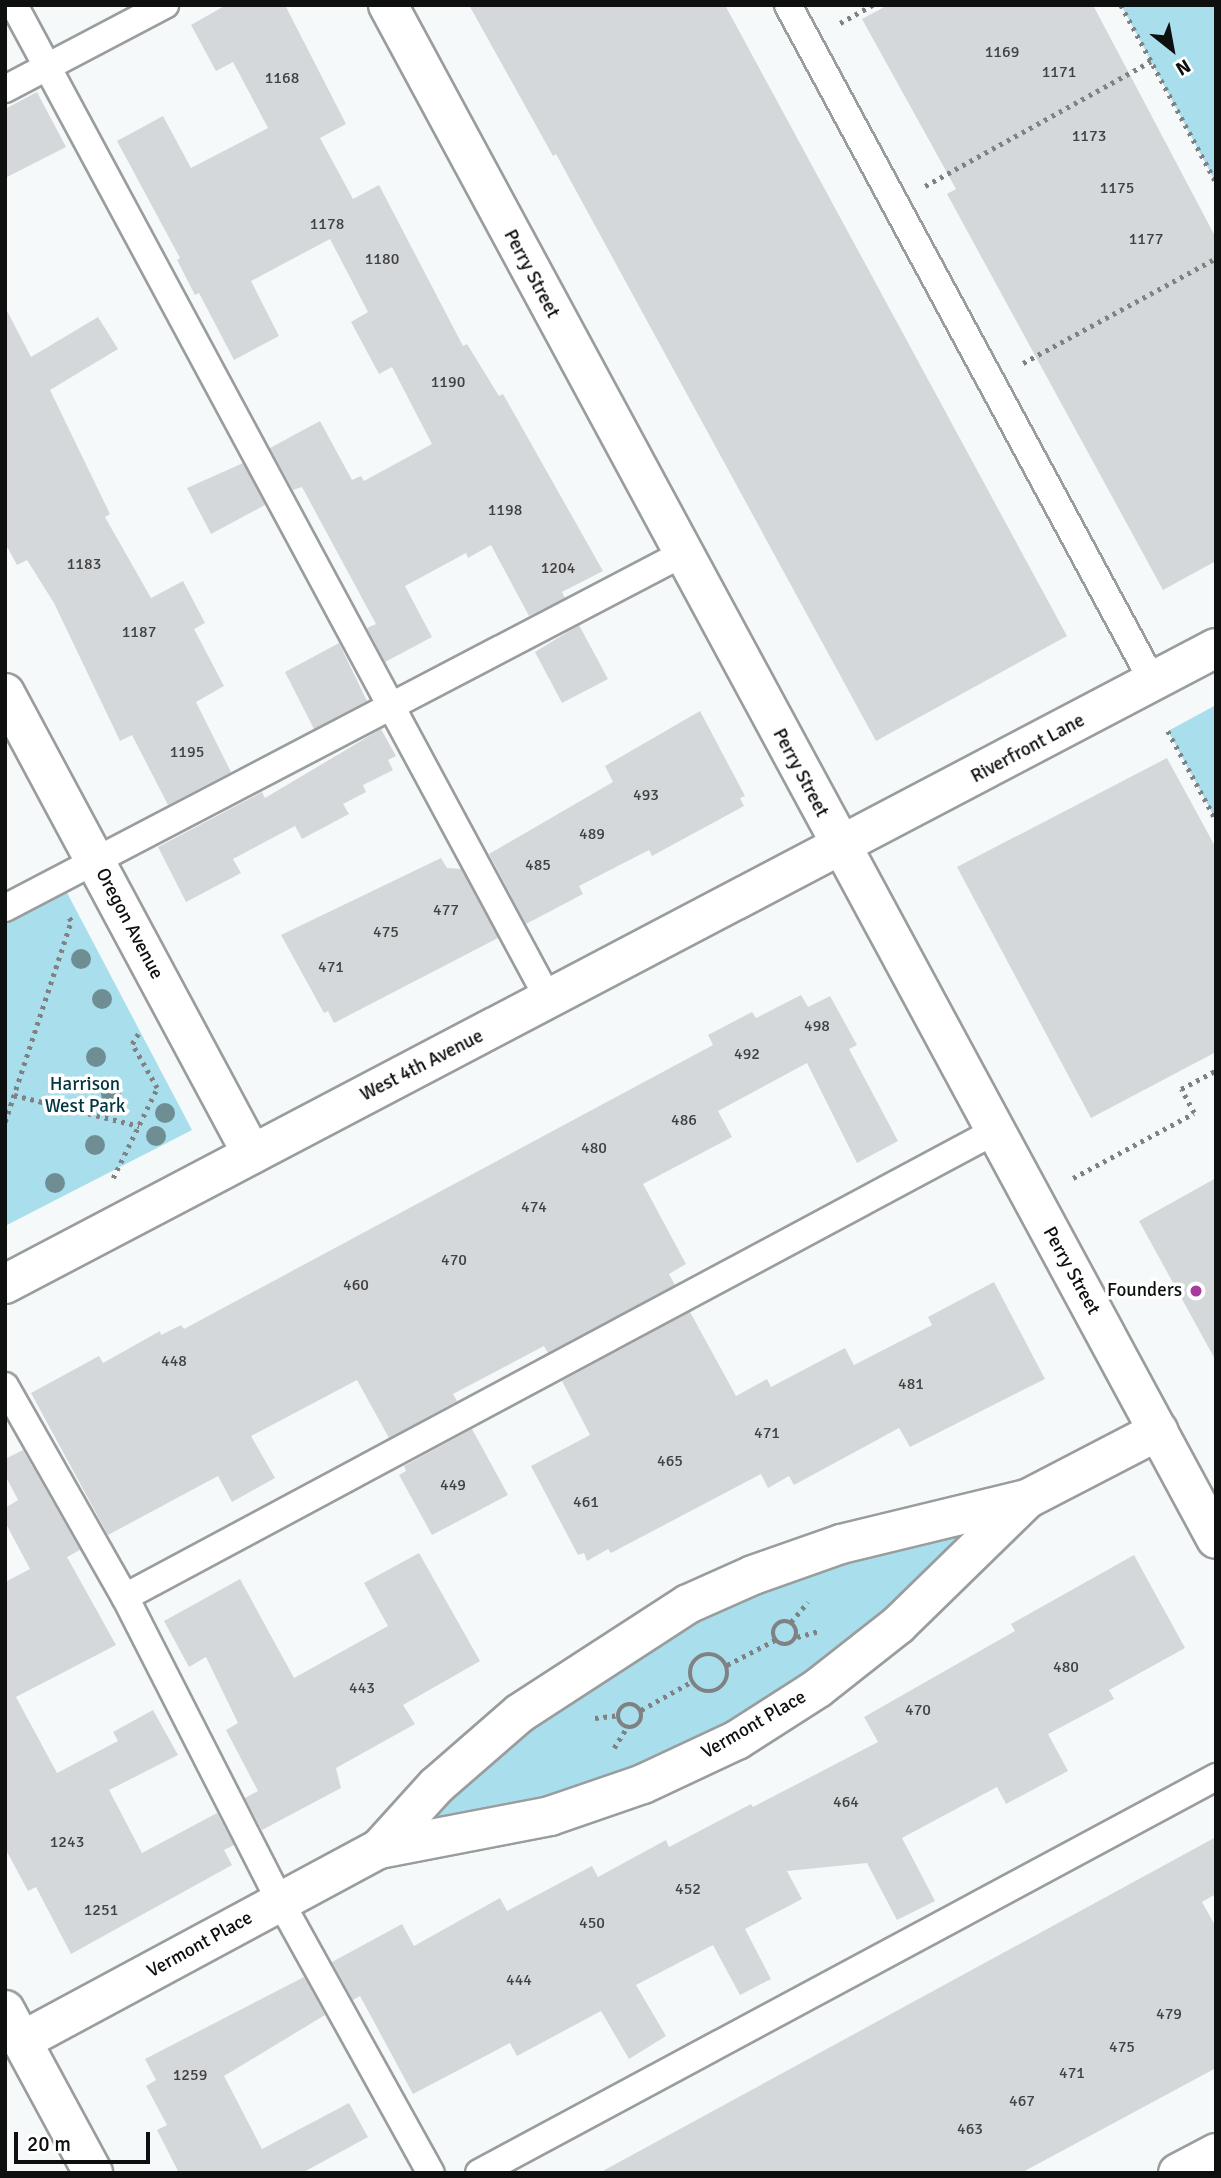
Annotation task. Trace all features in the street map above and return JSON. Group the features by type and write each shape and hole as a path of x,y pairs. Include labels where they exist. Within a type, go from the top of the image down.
{"street":[{"name":"Perry Street","path":"388,5 840,849 1216,1539"},
{"name":"Riverfront Lane","path":"840,849 1216,648"},
{"name":"Oregon Avenue","path":"5,693 252,1154"},
{"name":"West 4th Avenue","path":"5,1284 840,849"},
{"name":"Vermont Place","path":"379,1849 436,1786 520,1713 688,1604 753,1575 841,1544 1027,1499 1158,1431"},
{"name":"Vermont Place","path":"14,2026 281,1901 379,1849 550,1816 643,1784 737,1740 818,1688 898,1625 1027,1499"},
{"path":"14,2026 93,2173"},
{"path":"1178,2173 1216,2153"}],"lane":[{"path":"15,5 549,1000"},
{"path":"5,89 165,5"},
{"path":"788,5 1153,682"},
{"path":"5,908 682,554"},
{"path":"125,1597 995,1132"},
{"path":"5,1386 125,1597 281,1901 431,2173"},
{"path":"479,2173 1216,1777"}],"path":[{"path":"1121,5 1216,182"},
{"path":"894,203 1151,61"},
{"path":"990,381 1216,258"},
{"path":"1168,731 1216,820"},
{"path":"5,1122 71,921 64,909"},
{"path":"112,1180 157,1088 132,1044 144,1024"},
{"path":"1073,1178 1194,1113 1181,1088 1216,1070"},
{"path":"14,1095 139,1126"},
{"path":"791,1622 797,1628 793,1643 786,1646 775,1640 776,1624 791,1622"},
{"path":"727,1665 775,1640"},
{"path":"700,1654 720,1656 727,1665 725,1684 717,1691 707,1693 691,1682 688,1671 700,1654"},
{"path":"641,1710 691,1682"},
{"path":"627,1703 641,1710 639,1724 632,1729 619,1722 621,1707 627,1703"}],"green space":[{"path":"1121,5 1216,5 1216,183"},
{"path":"1216,705 1216,820 1168,731"},
{"name":"Harrison West Park","path":"64,887 192,1130 5,1226 5,919"},
{"path":"1027,1499 737,1740 379,1849 688,1604"}],"building":[{"path":"226,5 285,5 346,124 320,138 353,199 379,185 463,346 467,344 499,396 503,394 603,571 562,592 565,598 529,616 491,545 468,558 466,553 405,586 432,637 385,662 367,628 376,624 302,487 293,490 270,448 320,421 352,480 361,476 364,481 432,444 392,367 379,374 351,322 368,312 330,239 251,281 279,336 234,360 199,293 195,295 177,260 180,258 117,141 163,116 191,168 268,128 233,62 216,71 191,25"},
{"path":"469,5 725,5 1067,636 876,741 556,154 553,156"},
{"path":"888,5 1093,5 1216,238 1216,561 1163,590 947,194 956,189 862,19"},
{"path":"37,92 66,147 5,178 5,109"},
{"path":"5,307 31,357 98,317 118,349 50,390 110,514 105,517 151,598 183,581 205,623 194,629 224,686 196,702 231,772 168,805 132,735 120,741 54,603 27,560 17,565 5,543"},
{"path":"243,463 265,505 211,534 187,488"},
{"path":"579,625 608,679 562,703 535,652"},
{"path":"339,643 367,701 314,729 285,672"},
{"path":"700,711 745,796 740,798 744,806 652,856 649,850 579,886 583,894 526,924 489,854 613,782 605,766"},
{"path":"381,729 396,756 388,760 393,770 363,785 366,792 343,804 349,814 302,839 295,826 233,859 241,873 186,902 158,847 262,792 265,798"},
{"path":"1167,758 1216,848 1216,1052 1091,1118 957,867"},
{"path":"441,858 447,868 461,869 498,938 334,1023 328,1011 324,1013 281,935"},
{"path":"801,995 808,1007 830,996 857,1045 849,1049 898,1141 857,1163 807,1063 718,1111 732,1137 643,1184 686,1264 669,1274 675,1285 548,1353 544,1346 453,1394 457,1401 389,1438 357,1380 251,1436 275,1478 232,1502 218,1476 108,1535 31,1393 99,1356 103,1363 160,1331 161,1335 181,1325 184,1329 713,1045 708,1035 752,1012 756,1018"},
{"name":"Founders","path":"1216,1178 1216,1361 1139,1221"},
{"path":"994,1282 1045,1379 910,1447 899,1428 794,1485 789,1476 768,1488 761,1474 611,1553 608,1549 587,1561 584,1553 578,1555 531,1466 590,1435 562,1381 690,1312 736,1396 767,1379 771,1387 845,1348 854,1365 932,1325 928,1317"},
{"path":"472,1429 508,1495 432,1535 399,1475 406,1471 404,1466"},
{"path":"23,1450 80,1550 67,1557 116,1645 16,1697 57,1773 118,1741 113,1732 153,1710 178,1755 109,1790 142,1853 217,1813 234,1845 224,1850 232,1865 71,1954 36,1887 28,1891 5,1848 5,1582 30,1569 5,1522 5,1508 18,1500 5,1475 5,1459"},
{"path":"419,1553 480,1661 403,1705 415,1724 336,1768 341,1788 262,1830 245,1798 258,1791 226,1730 238,1723 206,1657 189,1667 164,1621 240,1579 294,1678 388,1626 364,1583"},
{"path":"1134,1555 1185,1648 1109,1690 1114,1699 1048,1734 1068,1771 1006,1804 997,1787 902,1838 935,1901 897,1920 867,1863 787,1871 802,1899 745,1929 771,1979 740,1995 713,1945 636,1985 666,2036 629,2059 601,2011 517,2056 510,2043 413,2094 360,1996 353,2000 332,1962 402,1924 414,1946 500,1898 507,1911 592,1866 598,1877 666,1840 669,1847 751,1804 753,1807 878,1742 864,1717 1015,1631 1011,1624"},
{"path":"1216,1837 1216,1894 1202,1902 1216,1927 1216,2068 1021,2173 599,2173"},
{"path":"304,1977 325,2015 224,2076 262,2149 349,2103 368,2137 302,2173 179,2173 157,2130 167,2125 146,2086 156,2080 145,2059"}],"place":[{"name":"Founders","path":"1196,1291"}]}
